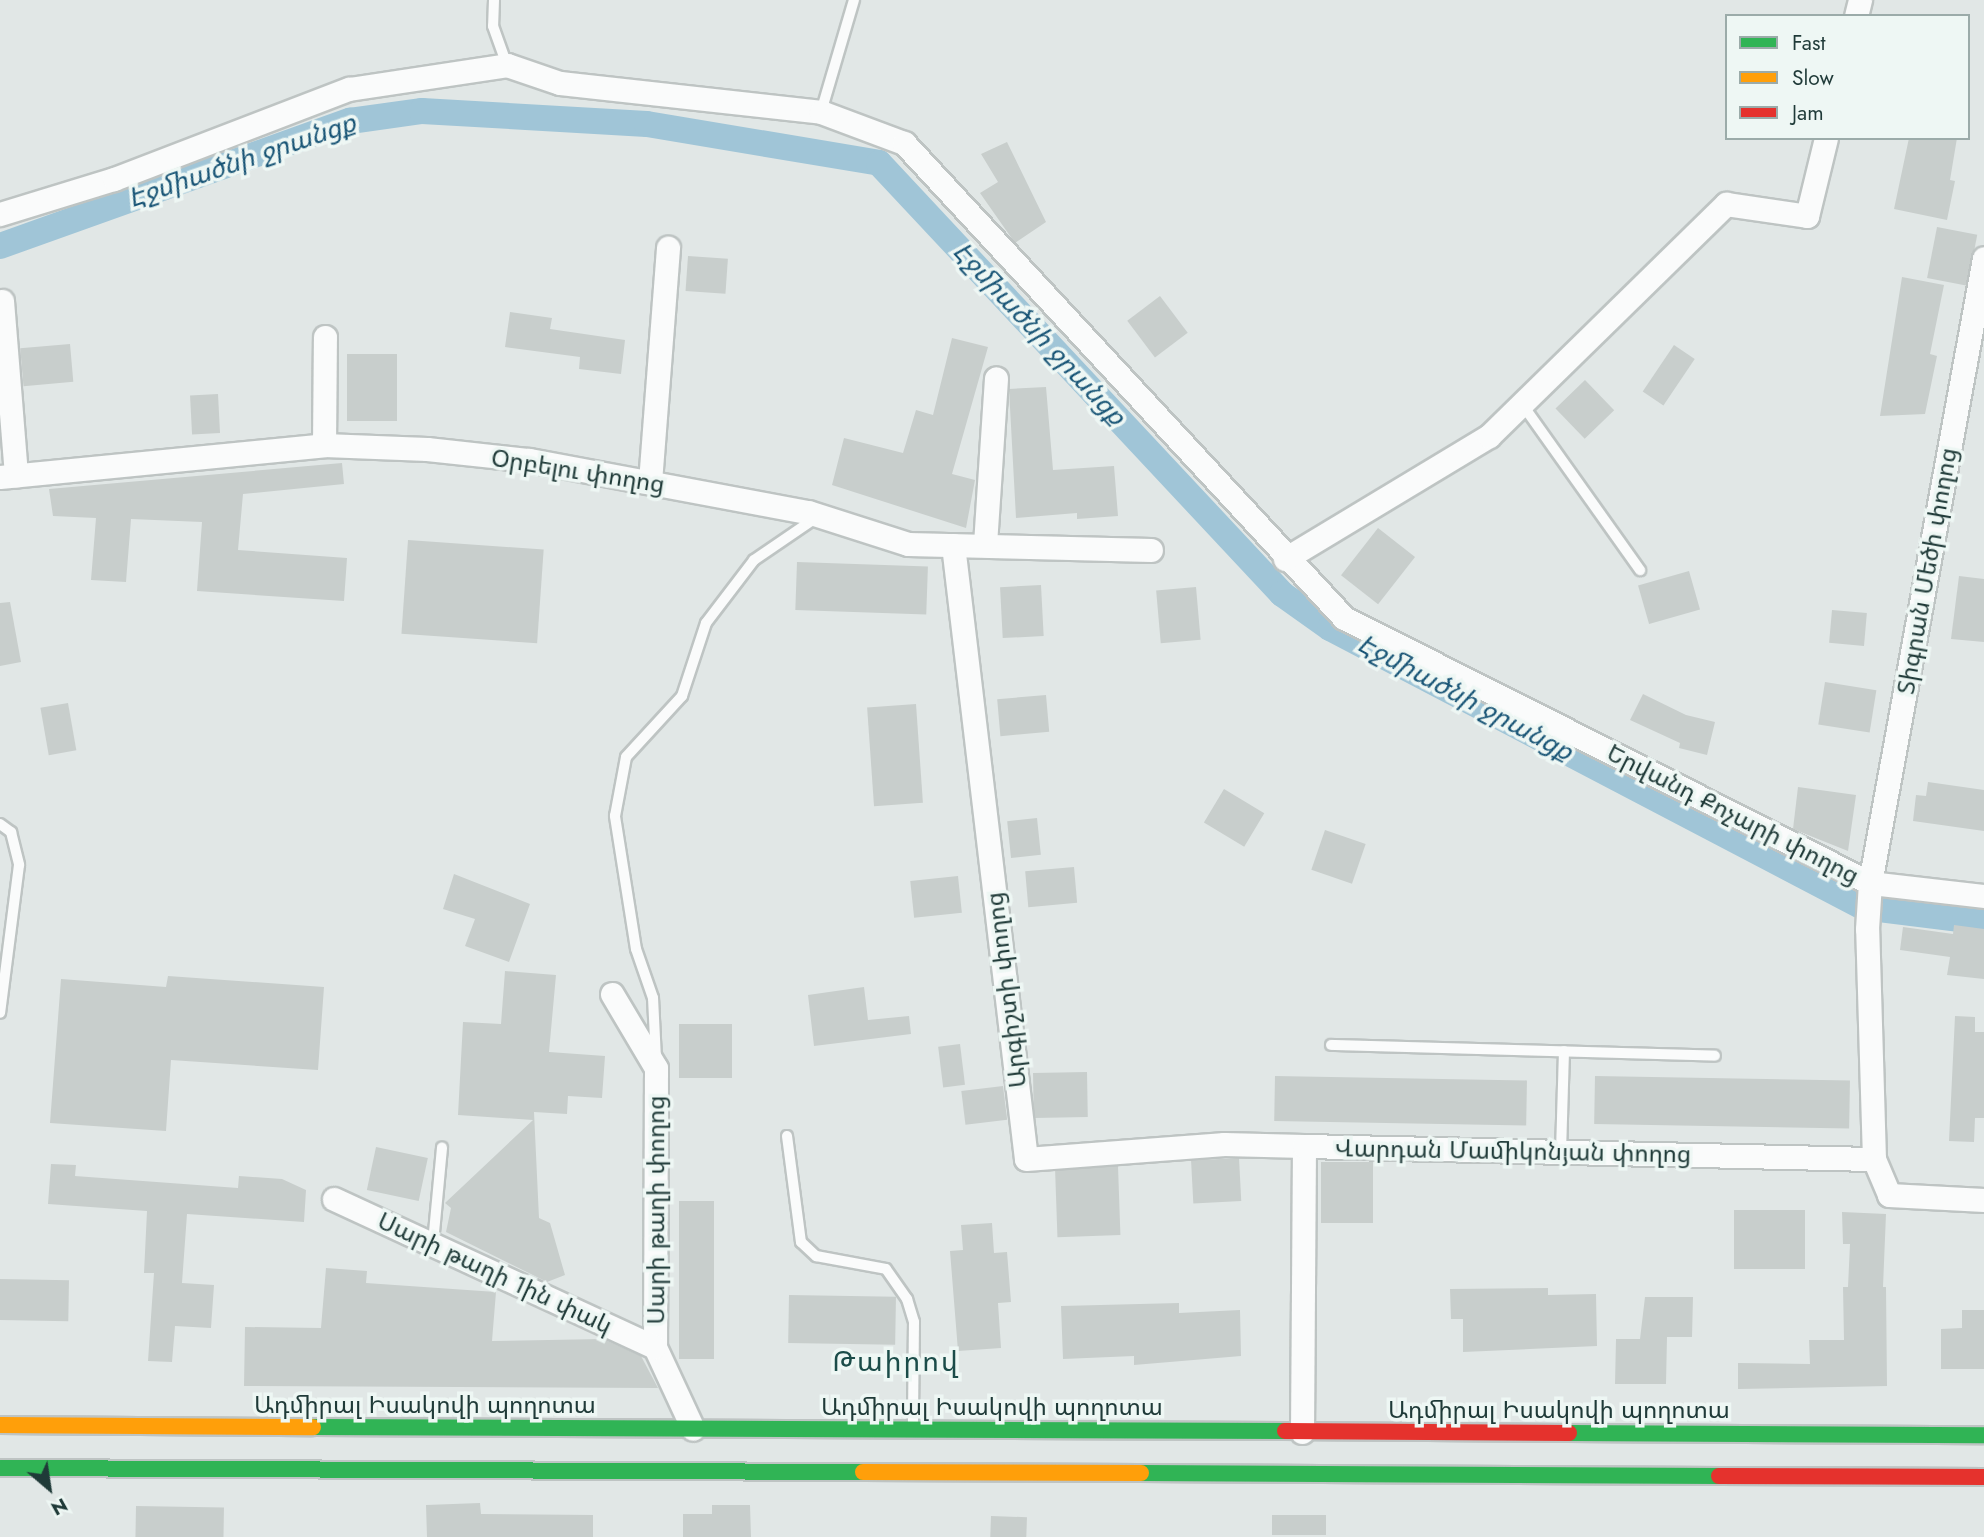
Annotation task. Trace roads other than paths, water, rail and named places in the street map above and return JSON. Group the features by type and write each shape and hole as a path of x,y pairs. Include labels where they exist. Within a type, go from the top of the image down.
{"highway":[{"name":"Ադմիրալ Իսակովի պողոտա","path":"0,1425 1984,1435"},
{"path":"0,1468 1984,1477"}],"street":[{"name":"Երվանդ Քոչարի փողոց","path":"0,215 114,178 349,89 507,65 560,83 821,112 904,143 1285,559 1344,618 1870,883 1984,896"},
{"path":"1285,559 1489,436 1726,204 1807,216 1826,140"},
{"path":"650,482 668,248"},
{"name":"Տիգրան Մեծի փողոց","path":"1874,1159 1867,929 1870,883 1984,258"},
{"path":"2,301 8,476"},
{"path":"324,445 325,337"},
{"path":"985,544 996,378"},
{"name":"Օրբելու փողոց","path":"8,476 324,445 529,460 808,512 908,544 1151,550"},
{"name":"Արգիշտի փողոց","path":"953,545 1026,1159 1224,1144 1304,1146"},
{"name":"Սարի թաղի փողոց","path":"612,994 656,1068 655,1347 693,1429"},
{"name":"Վարդան Մամիկոնյան փողոց","path":"1302,1432 1304,1146 1874,1159"},
{"path":"1874,1159 1889,1195 1984,1200"},
{"name":"Սարի թաղի 1ին փակ","path":"334,1199 655,1347"}],"lane":[{"path":"494,0 493,26 507,65"},
{"path":"821,112 854,0"},
{"path":"1522,404 1640,570"},
{"path":"656,1068 653,998 636,948 615,816 626,757 682,696 706,623 754,560 817,517"},
{"path":"0,824 11,832 19,865 0,1013"},
{"path":"1331,1045 1715,1055"},
{"path":"1561,1152 1564,1051"},
{"path":"786,1136 801,1242 816,1256 886,1269 907,1299 914,1322 913,1430"},
{"path":"433,1243 442,1147"}],"waterway":[{"name":"Էջմիածնի ջրանցք","path":"0,246 350,121 422,111 647,124 879,163 1282,594 1330,628 1863,907 1984,922"}],"district":[{"name":"Թաիրով","path":"896,1362"}]}
